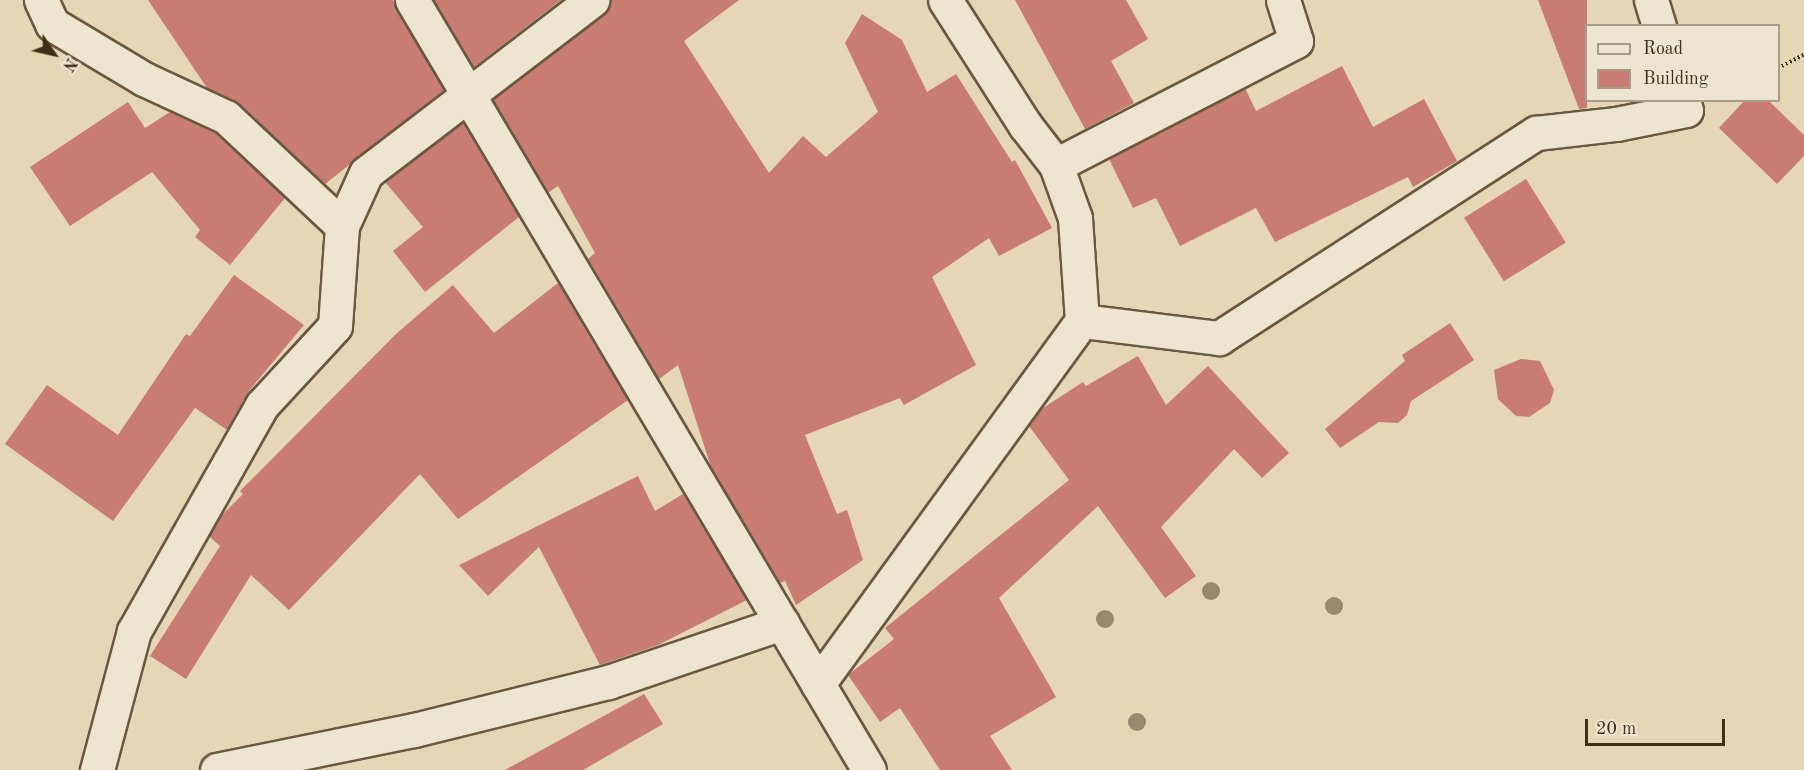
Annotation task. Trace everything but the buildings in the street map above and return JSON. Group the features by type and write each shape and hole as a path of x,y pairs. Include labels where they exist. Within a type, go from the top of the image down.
{"street":[{"path":"41,0 52,24 144,79 226,117 342,226"},
{"path":"412,0 471,93 869,770"},
{"path":"97,770 134,631 262,405 335,326 342,226 366,173 592,0"},
{"path":"818,684 1082,321 1075,218 1056,165 1025,125 945,0"},
{"path":"1056,165 1296,41 1283,0"},
{"path":"1651,0 1658,24"},
{"path":"1082,321 1219,338 1536,133 1616,124 1686,110 1684,102"},
{"path":"217,770 414,730 608,682 782,623"}],"path":[{"path":"1780,67 1804,55"}]}
